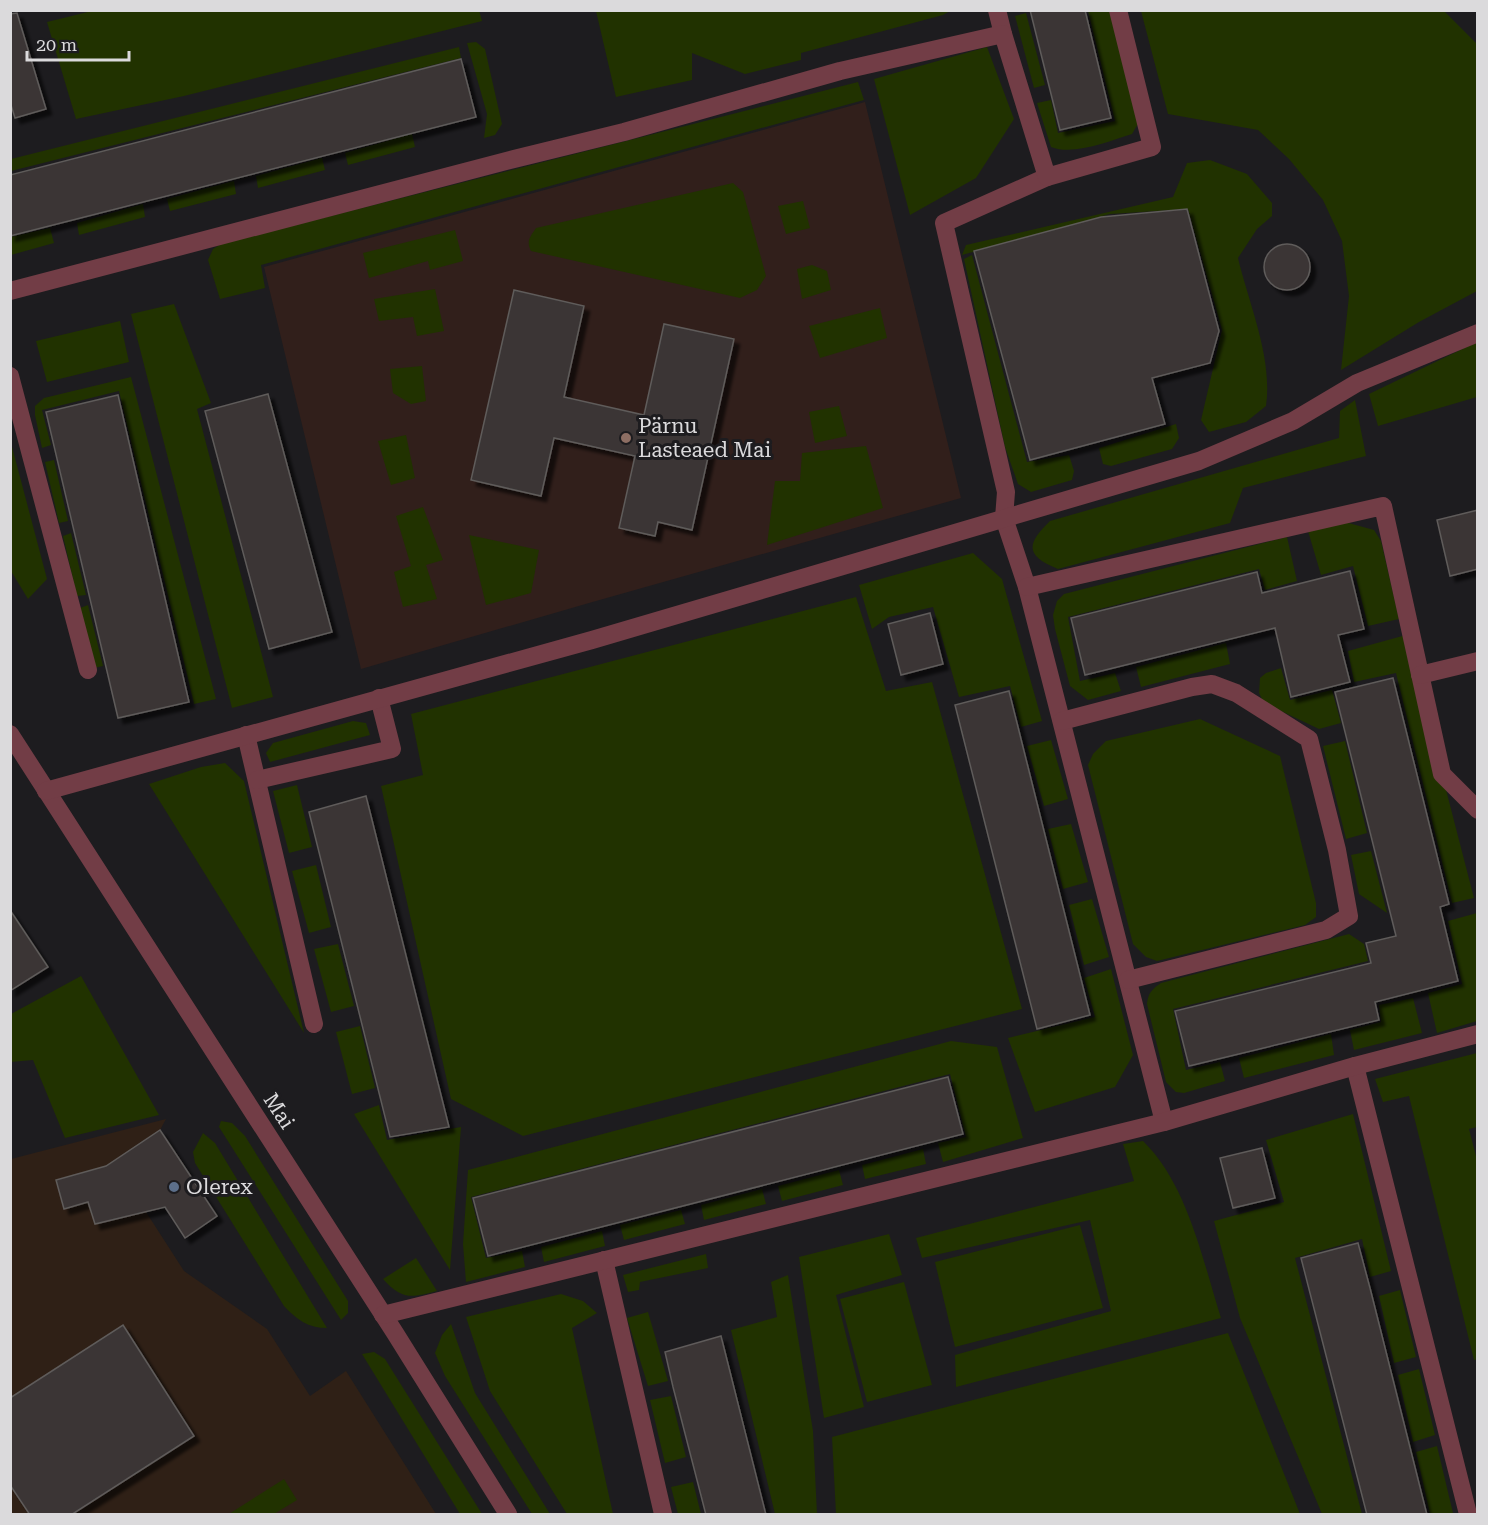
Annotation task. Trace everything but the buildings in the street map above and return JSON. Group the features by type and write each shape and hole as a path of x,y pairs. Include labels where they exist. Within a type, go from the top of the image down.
{"street":[{"path":"997,10 1047,177"},
{"path":"1118,10 1152,147 1047,177 944,223 1006,492 1004,518 1027,587 1164,1122"},
{"path":"10,291 624,132 840,71 1003,34"},
{"path":"46,790 592,640 1199,460 1293,421 1357,382 1478,333"},
{"path":"10,376 88,670"},
{"path":"1027,587 1383,506 1442,774 1478,810"},
{"path":"1420,675 1478,661"},
{"path":"1062,721 1192,687 1212,684 1236,693 1309,739 1337,850 1349,916 1326,930 1128,980"},
{"path":"257,780 392,749 379,699"},
{"name":"Mai","path":"10,734 383,1315 508,1515"},
{"path":"246,735 314,1024"},
{"path":"383,1315 1164,1122 1355,1066 1478,1034"},
{"path":"1355,1066 1468,1515"},
{"path":"604,1260 663,1515"}],"shaded area":[{"name":"Pärnu Lasteaed Mai","path":"865,102 961,498 361,669 264,267"},
{"path":"166,1119 160,1130 131,1159 146,1212 184,1271 267,1329 310,1396 346,1371 436,1514 11,1514 11,1159"}],"green space":[{"path":"96,10 479,10 482,21 184,96 76,119 47,22"},
{"path":"596,10 950,11 943,15 801,53 801,60 745,74 692,53 692,80 616,97"},
{"path":"1088,11 1110,11 1139,122 1132,134 1092,146 1070,150 1051,147 1037,103 1051,100 1058,133 1115,121"},
{"path":"1141,11 1444,11 1477,44 1477,291 1419,322 1341,370 1349,296 1342,241 1323,200 1289,159 1258,130 1168,114"},
{"path":"1026,13 1045,85 1034,88 1015,16"},
{"path":"476,42 485,49 502,124 495,135 484,138 487,114 467,43"},
{"path":"459,47 461,58 11,171 11,159"},
{"path":"987,47 1014,119 976,178 910,215 874,79"},
{"path":"858,82 864,100 261,265 265,288 220,299 208,260 213,249 221,244"},
{"path":"412,134 415,147 348,165 345,153"},
{"path":"322,158 325,170 258,188 256,176"},
{"path":"1210,160 1247,174 1272,203 1272,216 1257,229 1238,258 1263,350 1266,369 1266,406 1246,422 1209,432 1201,420 1222,330 1188,209 1110,214 962,255 966,245 1173,197 1187,163"},
{"path":"234,181 236,194 170,211 167,199"},
{"path":"733,183 743,192 766,276 757,290 740,298 531,251 530,248 529,239 536,228"},
{"path":"803,201 810,228 786,234 778,206"},
{"path":"143,204 145,217 79,235 77,223"},
{"path":"50,228 54,243 11,255 11,237"},
{"path":"455,230 463,261 430,270 428,261 369,278 363,253"},
{"path":"972,255 1027,462 1069,455 1074,471 1072,480 1031,492 1018,484 1005,447 964,259"},
{"path":"812,265 827,271 831,290 802,299 797,269"},
{"path":"435,289 444,331 417,336 413,317 379,321 374,299"},
{"path":"174,304 211,403 197,409 273,697 232,708 131,314"},
{"path":"880,308 887,338 820,358 809,326"},
{"path":"120,321 129,362 47,382 36,341"},
{"path":"1477,342 1477,397 1378,426 1369,394"},
{"path":"422,366 426,401 411,404 393,393 390,369"},
{"path":"131,377 216,699 194,704 119,391 42,410 51,445 42,448 35,406 44,398"},
{"path":"1355,400 1366,456 1243,488 1230,523 1058,569 1039,559 1035,554 1033,543 1036,536 1050,521 1339,438 1340,411"},
{"path":"839,406 847,436 815,443 809,412"},
{"path":"1176,424 1179,438 1172,449 1111,466 1103,464 1099,448"},
{"path":"406,435 415,478 391,485 378,441"},
{"path":"11,443 47,579 28,599 11,571"},
{"path":"866,446 883,508 767,545 775,481 800,481 802,453"},
{"path":"54,460 68,521 59,523 45,462"},
{"path":"423,507 443,560 426,565 437,599 403,607 394,572 411,566 396,516"},
{"path":"1345,522 1374,530 1381,541 1399,619 1368,626 1353,566 1321,575 1308,531"},
{"path":"71,533 86,595 77,596 63,536"},
{"path":"469,535 539,550 531,593 486,605"},
{"path":"1287,537 1297,581 1265,590 1259,569 1068,617 1080,681 1115,673 1121,691 1088,700 1070,686 1053,615 1057,601 1064,594"},
{"path":"973,553 1002,579 1042,721 1021,727 1010,686 959,697 933,607 889,617 872,629 859,585"},
{"path":"856,597 886,691 932,682 1022,1009 523,1136 451,1099 381,786 423,775 411,714"},
{"path":"88,605 103,666 94,668 80,608"},
{"path":"1406,635 1474,898 1452,903 1396,673 1354,682 1348,651"},
{"path":"1226,643 1230,664 1141,687 1136,667"},
{"path":"1281,668 1290,700 1332,690 1341,723 1319,729 1264,703 1259,693 1260,678 1266,673"},
{"path":"1200,719 1280,756 1316,903 1316,917 1305,925 1157,961 1146,957 1133,944 1088,765 1093,754 1106,741"},
{"path":"353,721 366,723 370,735 270,762 266,753 273,743"},
{"path":"1051,740 1068,799 1044,806 1027,746"},
{"path":"1345,741 1367,833 1346,839 1323,746"},
{"path":"225,763 244,781 304,1033 149,784 201,767"},
{"path":"297,785 312,847 289,853 273,791"},
{"path":"1071,824 1088,882 1063,889 1048,829"},
{"path":"1371,851 1387,913 1359,894 1351,855"},
{"path":"316,865 331,927 309,933 292,871"},
{"path":"1092,899 1109,957 1084,965 1069,905"},
{"path":"1477,913 1477,1021 1437,1033 1428,993 1462,984 1448,921"},
{"path":"1349,934 1364,944 1368,961 1173,1009 1186,1070 1220,1062 1225,1081 1184,1093 1176,1092 1166,1082 1147,1004 1149,994 1155,987 1161,983"},
{"path":"338,944 354,1006 331,1012 314,949"},
{"path":"1111,969 1133,1055 1115,1087 1035,1112 1008,1038 1095,1017 1084,978"},
{"path":"81,976 159,1115 65,1138 33,1060 11,1062 11,1014"},
{"path":"1413,998 1422,1033 1354,1050 1350,1030 1381,1022 1379,1005"},
{"path":"360,1026 375,1088 352,1094 336,1032"},
{"path":"1331,1034 1334,1055 1244,1078 1239,1058"},
{"path":"951,1041 997,1047 1023,1138 943,1162 938,1143 966,1137 950,1074 471,1197 486,1258 522,1251 525,1267 466,1282 463,1244 468,1170"},
{"path":"1477,1053 1477,1127 1469,1129 1478,1164 1478,1359 1474,1360 1409,1096 1383,1102 1375,1079"},
{"path":"379,1105 387,1140 461,1127 450,1270 354,1114"},
{"path":"1353,1114 1391,1271 1370,1277 1362,1239 1295,1258 1362,1514 1322,1514 1240,1318 1214,1221 1284,1202 1266,1140"},
{"path":"221,1121 232,1123 245,1136 348,1301 348,1313 341,1320 219,1127"},
{"path":"203,1133 215,1143 327,1328 314,1327 303,1322 284,1306 195,1163 193,1152"},
{"path":"1143,1141 1158,1158 1182,1200 1200,1248 1221,1318 956,1387 955,1355 1111,1311 1090,1220 922,1258 916,1238 1134,1181 1123,1144"},
{"path":"923,1149 926,1164 865,1179 862,1165"},
{"path":"839,1170 843,1185 782,1201 778,1186"},
{"path":"762,1189 766,1204 704,1220 701,1205"},
{"path":"681,1210 685,1224 624,1240 620,1225"},
{"path":"1080,1225 1103,1308 955,1347 935,1262"},
{"path":"602,1231 605,1246 544,1262 541,1247"},
{"path":"889,1234 902,1275 836,1295 864,1407 824,1418 799,1257"},
{"path":"706,1254 708,1268 640,1282 639,1290 628,1292 623,1275"},
{"path":"416,1258 437,1291 407,1296 396,1291 383,1279"},
{"path":"788,1275 813,1431 817,1514 775,1514 731,1330 777,1317 771,1282"},
{"path":"904,1282 932,1385 867,1402 840,1299"},
{"path":"1400,1290 1416,1357 1394,1363 1379,1296"},
{"path":"561,1294 583,1301 597,1313 572,1328 613,1514 567,1514 490,1391 466,1317"},
{"path":"648,1312 668,1381 648,1386 627,1318"},
{"path":"451,1324 475,1393 550,1514 532,1514 445,1376 435,1353 442,1335"},
{"path":"1228,1333 1300,1514 836,1514 832,1437"},
{"path":"374,1352 385,1359 482,1514 460,1514 362,1354"},
{"path":"1419,1369 1435,1435 1413,1442 1398,1375"},
{"path":"671,1396 686,1457 665,1463 650,1400"},
{"path":"1437,1446 1453,1513 1430,1514 1416,1452"},
{"path":"284,1479 297,1500 274,1514 229,1514"},
{"path":"693,1482 701,1514 678,1514 671,1487"}],"place":[{"name":"Pärnu Lasteaed Mai","path":"626,438"},
{"name":"Olerex","path":"174,1187"}]}
